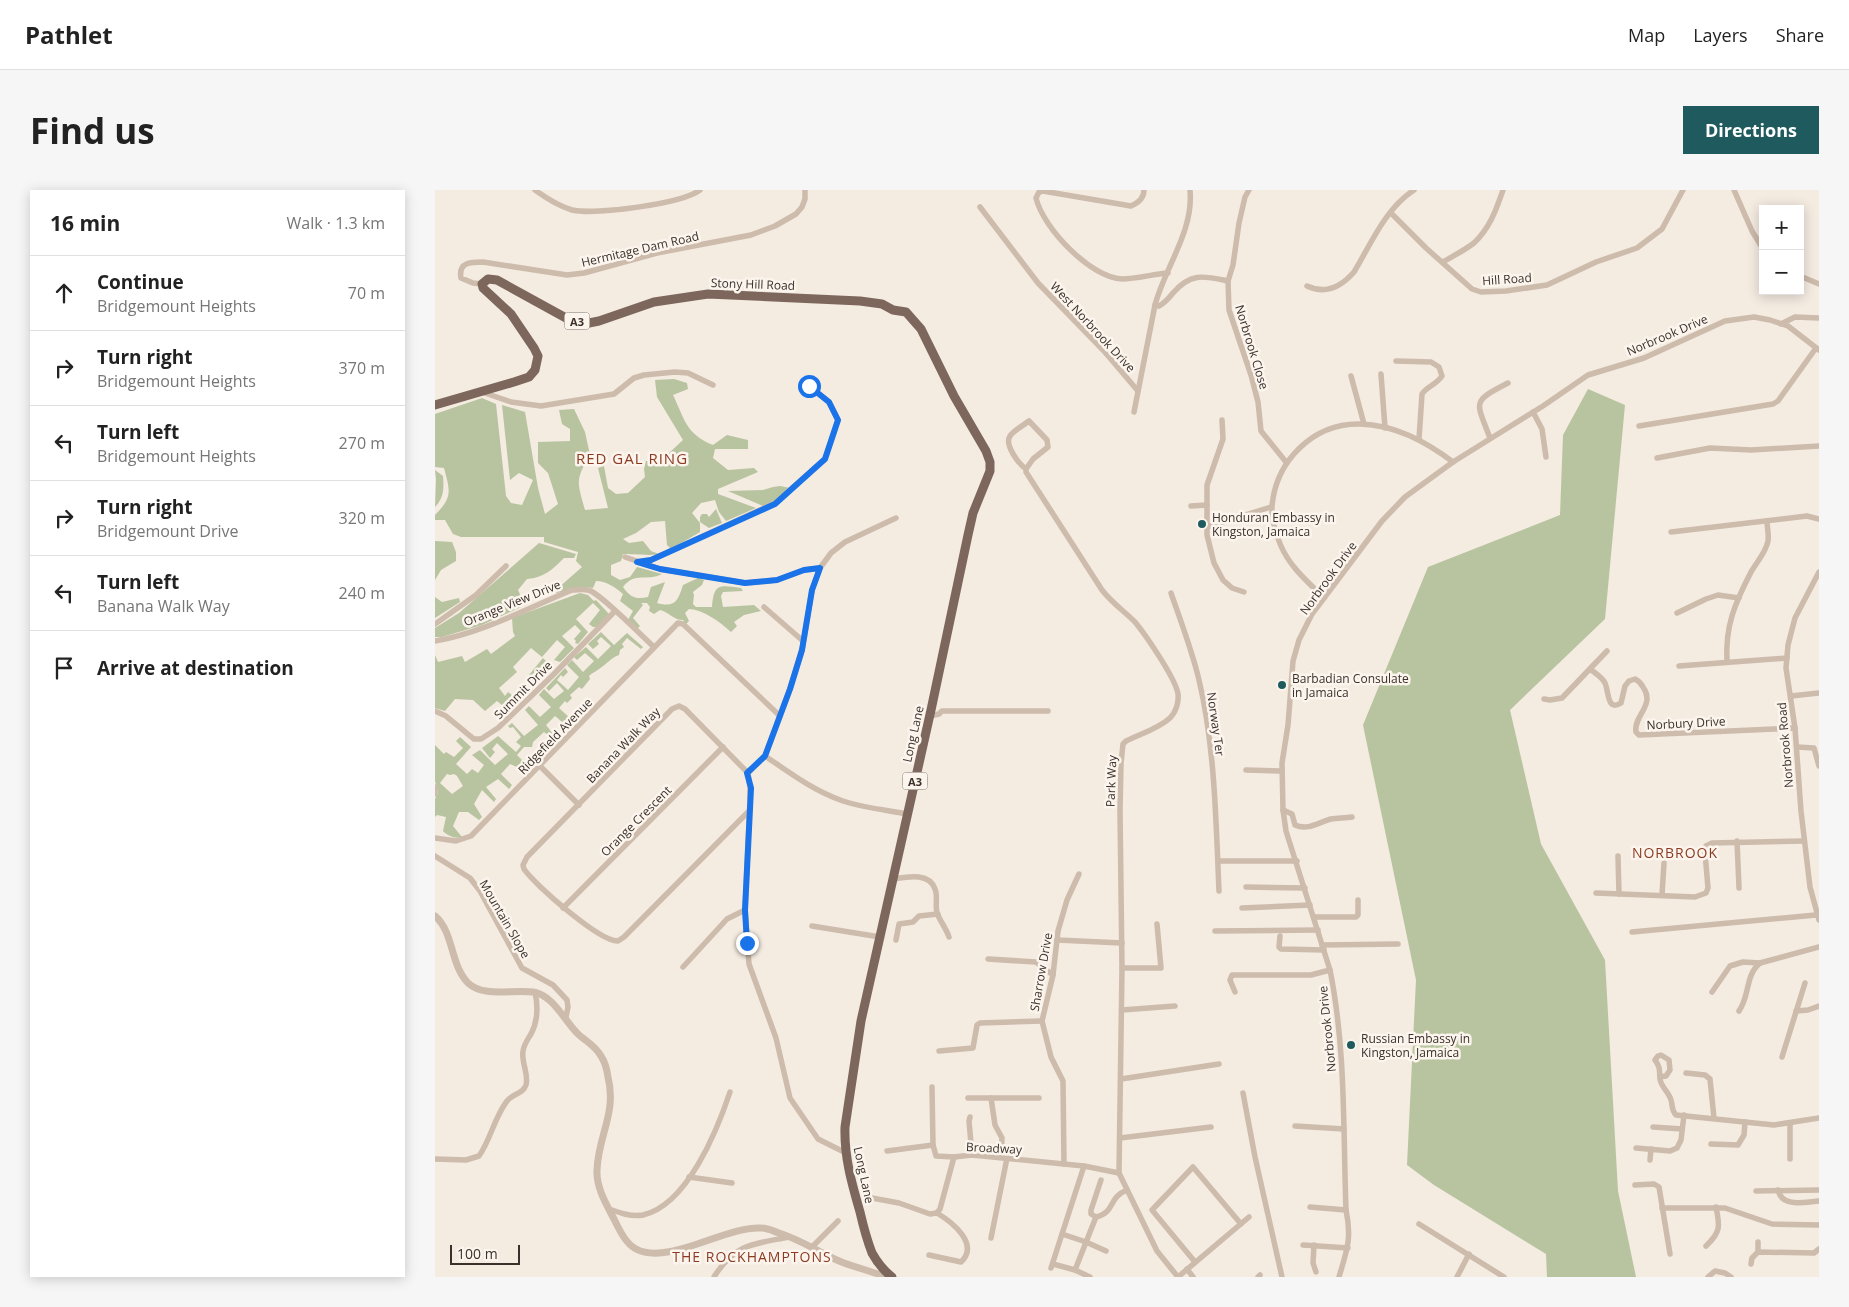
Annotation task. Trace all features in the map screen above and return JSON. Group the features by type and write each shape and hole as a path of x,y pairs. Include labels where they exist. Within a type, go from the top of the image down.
{"main road":[{"name":"Stony Hill Road","path":"483,284 488,279 492,279 566,318 589,323 654,302 708,294 860,300 882,304 893,310"},
{"path":"435,405 529,377 535,370 538,356 535,348 511,314 486,292 483,284"},
{"name":"Long Lane","path":"891,1277 881,1268 867,1238 849,1174 845,1128 861,1022 968,535 973,513 990,471 990,462 986,451 954,396 921,329 905,312 893,310"}],"street":[{"path":"535,190 550,200 572,210 590,211 613,211 655,204 693,195 700,190"},
{"name":"Hermitage Dam Road","path":"483,284 461,278 463,265 471,262 483,262 567,275 584,273 657,252 751,235 775,226 796,214 802,207 805,199 805,190"},
{"path":"1144,190 1144,194 1138,202 1131,206 1043,191 1039,192 1037,198 1049,224 1072,251 1091,267 1108,276 1122,279 1168,273"},
{"path":"1190,190 1191,199 1184,231 1168,273 1159,289 1155,305 1159,306 1165,303 1181,284 1189,279 1208,277 1228,280"},
{"name":"Norbrook Close","path":"1249,190 1245,197 1233,265 1228,280 1229,310 1251,374 1261,431 1286,462"},
{"path":"1307,286 1315,290 1327,291 1342,284 1349,278 1379,227 1406,196 1414,190"},
{"path":"1443,262 1473,243 1484,230 1497,210 1503,190"},
{"name":"Hill Road","path":"1391,213 1467,285 1481,292 1507,291 1547,285 1596,262 1637,248 1662,229 1683,190"},
{"path":"1734,190 1749,226 1759,242"},
{"name":"West Norbrook Drive","path":"980,207 1038,283 1104,351 1138,390"},
{"path":"1804,278 1819,284"},
{"name":"West Norbrook Drive","path":"1138,390 1155,305"},
{"name":"Norbrook Drive","path":"1339,1277 1348,1248 1350,1227 1346,1210 1344,1090 1335,992 1318,930 1286,831 1283,810 1282,771 1293,660 1303,630 1365,542 1405,496 1453,462 1588,375 1644,358 1725,321 1754,316 1781,324"},
{"path":"1781,324 1795,316 1819,318"},
{"path":"1639,426 1773,404 1778,401 1817,349 1788,326 1781,324"},
{"path":"1396,361 1431,362 1439,368 1442,376 1436,385 1425,390 1422,394 1419,439"},
{"path":"480,391 511,402 541,406 613,394 634,378 644,375 675,372 688,373 713,385"},
{"path":"1381,374 1385,428"},
{"path":"1351,376 1364,424"},
{"path":"1490,438 1481,415 1480,401 1486,394 1508,383"},
{"path":"637,562 651,560 775,504 825,459 838,420 829,402 809,386"},
{"path":"1134,412 1138,390"},
{"path":"1533,412 1542,429 1546,457"},
{"path":"1222,420 1223,439 1207,485 1207,528 1211,552 1223,580 1231,588 1244,592"},
{"name":"Park Way","path":"1026,469 1033,459 1048,447 1047,440 1029,421 1010,436 1008,443 1011,450 1026,469 1026,472 1111,602 1135,622 1160,657 1178,692 1178,704 1171,717 1159,726 1126,740 1123,744 1120,811 1123,968 1119,1173"},
{"path":"1324,598 1288,560 1275,529 1271,507 1275,485 1286,462 1303,444 1333,428 1364,424 1385,428 1419,439 1453,462"},
{"path":"1657,458 1710,448 1751,450 1819,446"},
{"path":"1191,506 1207,505"},
{"path":"1207,528 1271,507"},
{"path":"1671,532 1807,516 1819,519"},
{"path":"846,1153 818,1139 790,1098 777,1038 749,964 745,910 751,788 747,773 765,756 790,689 803,641 812,590 820,568 831,553 845,542 896,518"},
{"path":"1727,662 1726,641 1731,618 1752,570 1762,556 1768,541 1767,521"},
{"path":"625,557 660,569 745,583 777,580 804,570 820,568"},
{"path":"435,624 476,595 506,566"},
{"name":"Norbrook Road","path":"1818,918 1810,887 1804,841 1797,748 1787,658 1788,645 1795,618 1819,572"},
{"name":"Orange View Drive","path":"435,641 483,627 572,590 589,590 601,597 654,647"},
{"name":"Norway Ter","path":"1171,593 1200,680 1208,732 1213,786 1219,891"},
{"path":"1677,613 1718,595 1739,598"},
{"path":"764,607 803,641"},
{"name":"Summit Drive","path":"435,711 446,716 474,739 481,739 498,728 615,611"},
{"name":"Ridgefield Avenue","path":"435,838 456,842 471,836 679,623 683,624 780,716"},
{"path":"1544,699 1562,698 1607,651"},
{"path":"1679,666 1787,658"},
{"name":"Norbury Drive","path":"1591,668 1605,683 1609,702 1613,705 1621,703 1625,686 1629,681 1635,679 1639,681 1648,699 1636,726 1636,732 1639,735 1795,728"},
{"path":"1791,696 1819,694"},
{"path":"932,704 937,706 942,712"},
{"name":"Banana Walk Way","path":"563,908 525,872 523,865 527,857 675,707 685,708 747,773"},
{"path":"929,716 942,712 1048,711"},
{"name":"Orange Crescent","path":"563,908 723,747"},
{"path":"1797,748 1814,748 1819,766"},
{"path":"765,756 817,790 869,808 908,814"},
{"path":"540,766 579,805"},
{"path":"1246,770 1282,771"},
{"path":"435,787 435,794"},
{"path":"563,908 608,939 618,941 750,810"},
{"path":"1283,810 1292,814 1295,825 1299,827 1307,827 1333,819 1353,817"},
{"path":"1596,893 1695,896 1706,892 1708,888 1706,846 1718,842 1804,841"},
{"path":"1737,842 1739,888"},
{"name":"Mountain Slope","path":"435,856 470,878 481,891 522,968 553,985 567,1000 566,1017"},
{"path":"1618,856 1619,894"},
{"path":"1218,861 1297,862"},
{"path":"1661,895 1664,863"},
{"name":"Sharrow Drive","path":"1064,1164 1063,1081 1051,1057 1042,1021 1053,975 1057,940 1067,900 1079,874"},
{"path":"893,878 913,876 923,878 931,883 936,890 938,914 946,927 949,937"},
{"path":"1246,887 1305,888"},
{"path":"1314,917 1356,917 1358,914 1358,900"},
{"path":"1243,908 1310,905"},
{"path":"683,967 727,919 745,910"},
{"path":"896,940 899,924 913,922 919,916 938,914"},
{"path":"435,916 442,924 460,972 469,984 480,991 535,992 551,1002 566,1017 577,1032 595,1047 602,1058 609,1078 612,1101 598,1154 597,1171 599,1186 609,1209 629,1244 636,1249 647,1252 673,1251 737,1232 758,1228 789,1236 843,1263 887,1277"},
{"path":"1632,932 1818,918"},
{"path":"1123,968 1161,968 1157,924"},
{"path":"812,926 880,937"},
{"path":"1215,930 1318,930"},
{"path":"1280,936 1279,947 1281,949 1398,944"},
{"path":"1057,940 1122,943"},
{"path":"1739,1011 1744,1004 1751,975 1755,967 1768,959 1819,946"},
{"path":"988,959 1036,962 1053,975"},
{"path":"1712,992 1730,966 1743,962 1760,963"},
{"path":"1235,992 1230,980 1232,975 1311,975 1330,970"},
{"path":"1782,1057 1805,983"},
{"path":"435,1159 466,1160 479,1156 505,1104 512,1095 523,1091 527,1078 523,1052 533,1028 537,1012 535,992"},
{"path":"1122,1010 1175,1006"},
{"path":"1796,1011 1808,1010 1819,1006"},
{"path":"939,1051 973,1048 977,1025 980,1023 1042,1021"},
{"path":"1121,1079 1219,1064"},
{"path":"1686,1073 1705,1075 1709,1079 1714,1118"},
{"path":"1660,1078 1662,1086 1671,1099 1673,1113 1774,1125 1819,1118"},
{"path":"887,1151 933,1145 932,1087"},
{"path":"609,1209 626,1215 641,1215 655,1211 672,1198 689,1177 719,1124 730,1092"},
{"path":"1243,1093 1255,1157 1282,1277"},
{"path":"968,1098 1039,1098"},
{"path":"991,1098 995,1126 1002,1138 1004,1158 991,1238"},
{"path":"1636,1148 1670,1151 1677,1148 1681,1140 1684,1115"},
{"path":"971,1117 969,1121 972,1155"},
{"path":"1711,1144 1737,1145 1741,1143 1745,1122"},
{"path":"1790,1123 1790,1159"},
{"path":"1295,1126 1344,1129"},
{"path":"1120,1138 1211,1127"},
{"path":"1653,1127 1683,1129"},
{"name":"Broadway","path":"933,1145 936,1156 972,1155 1085,1166 1119,1173"},
{"path":"1650,1160 1651,1149"},
{"path":"937,1213 940,1209 954,1157"},
{"path":"1085,1166 1052,1266 1075,1270 1090,1277"},
{"path":"1195,1262 1152,1210 1193,1167 1241,1224"},
{"path":"1119,1173 1157,1251 1178,1277 1249,1217"},
{"path":"689,1177 732,1183"},
{"path":"1096,1217 1091,1214 1091,1210 1101,1180"},
{"path":"1635,1185 1654,1184 1659,1187 1670,1254"},
{"path":"1075,1270 1096,1217 1107,1212 1116,1196 1127,1190"},
{"path":"1756,1190 1819,1190"},
{"path":"1778,1190 1781,1198 1790,1203 1819,1201"},
{"path":"872,1198 899,1203 930,1214 937,1213 961,1231 967,1246 966,1258 961,1262 929,1255"},
{"path":"1310,1207 1346,1210"},
{"path":"1706,1246 1717,1232 1719,1221 1716,1207"},
{"path":"1663,1208 1725,1208 1772,1224 1819,1226"},
{"path":"811,1247 838,1221"},
{"path":"1419,1224 1504,1277"},
{"path":"1062,1234 1106,1251"},
{"path":"714,1277 720,1267 734,1253 745,1246 789,1236"},
{"path":"1751,1264 1752,1258 1758,1252 1758,1242"},
{"path":"1303,1245 1348,1248"},
{"path":"1315,1245 1313,1263 1316,1272"},
{"path":"1758,1252 1814,1253 1819,1249"},
{"path":"1457,1277 1469,1254"},
{"path":"1187,1269 1193,1277"},
{"path":"1708,1277 1715,1271 1725,1273 1731,1277"}],"green space":[{"path":"674,379 687,383 688,389 673,395 687,425 697,436 713,445 727,435 748,440 748,449 715,449 713,458 728,470 754,468 758,472 718,489 718,494 756,508 726,521 719,512 715,500 701,503 692,513 700,523 700,532 671,549 667,545 665,521 651,522 636,533 623,539 629,543 643,541 651,551 659,554 623,554 621,561 611,565 611,575 620,580 630,577 637,567 662,574 632,579 623,587 634,597 644,598 648,597 651,587 665,582 657,603 668,605 675,602 683,585 698,578 704,580 702,585 693,592 693,604 696,607 712,607 714,593 719,587 741,588 743,591 723,592 721,596 723,607 754,605 761,611 744,615 734,622 737,626 731,632 706,614 695,610 689,609 685,613 689,621 686,624 683,620 676,619 660,610 654,614 649,611 650,607 647,603 641,603 643,605 633,618 640,626 637,629 628,620 633,611 620,601 623,594 607,583 596,581 593,588 586,587 556,593 557,589 582,567 576,561 578,552 544,542 544,537 461,537 453,534 445,520 435,520 435,515 445,503 449,488 444,468 435,467 435,414 482,398 496,404 506,496 511,503 522,505 533,480 519,473 510,480 502,405 525,412 538,488 545,514 558,504 548,473 538,463 538,442 570,441 570,429 562,424 559,410 574,409 585,432 590,455 582,470 579,481 585,510 608,508 598,468 604,466 608,488 616,494 628,493 645,477 646,461 655,466 683,440 657,397 655,380"},
{"path":"1588,389 1625,405 1605,619 1510,710 1541,844 1605,960 1618,1191 1636,1277 1547,1277 1546,1254 1434,1185 1407,1165 1416,980 1363,725 1428,567 1560,515 1563,435"},
{"path":"435,470 443,476 443,493 435,507 436,479"},
{"path":"780,486 790,488 776,500 763,506 728,491 763,490"},
{"path":"716,509 722,523 709,528 700,522 702,514 707,514 709,517"},
{"path":"435,541 452,542 456,552 456,561 441,570 435,580"},
{"path":"539,543 576,554 574,558 564,558 543,575 527,579 518,590 522,599 521,607 482,625 442,637 435,637 435,628 459,613"},
{"path":"580,593 588,595 594,601 596,600 609,614 596,627 593,627 589,624 600,610 593,603 576,619 588,632 578,644 575,643 574,639 581,631 575,625 562,636 574,648 560,662 554,660 565,647 557,640 542,657 531,648 513,667 517,672 499,688 505,696 508,692 513,696 511,699 513,704 508,710 497,701 485,711 473,700 455,699 445,711 435,708 435,655 438,662 462,656 465,662 487,649 491,654 515,636 512,618"},
{"path":"435,597 442,602 459,598 460,602 435,618"},
{"path":"601,632 614,645 627,633 643,647 641,649 627,638 622,644 624,647 620,650 619,655 590,675 590,679 582,689 579,687 570,695 572,698 567,703 565,701 559,708 572,720 571,725 567,726 555,716 546,725 557,739 553,739 544,732 533,742 532,747 524,747 517,755 523,761 521,766 517,767 510,764 501,774 512,785 509,789 498,779 486,787 496,799 494,802 482,790 474,804 482,817 479,820 468,812 459,812 453,826 462,837 449,836 443,831 446,817 437,815 435,817 435,799 438,793 435,781 435,745 444,754 446,752 454,757 463,748 456,741 460,737 471,747 456,764 467,774 472,769 478,773 484,765 472,755 480,750 495,765 508,754 497,743 492,749 495,752 490,758 482,748 498,736 516,752 521,746 516,742 521,737 513,727 510,728 508,726 512,723 524,736 538,725 525,710 529,706 540,717 551,707 539,695 544,689 554,699 564,691 557,683 549,691 546,688 565,668 568,672 563,677 561,675 557,680 568,690 579,677 567,665 572,660 583,672 594,661 585,653 577,660 574,657 586,647 598,659 611,646 601,637 597,641 599,644 593,649 588,644","holes":["447,774 454,774 457,776 463,786 452,794 440,783"]},
{"path":"543,658 553,668 549,672 546,670 530,677 529,675"}],"place":[{"name":"Honduran Embassy in Kingston, Jamaica","path":"1202,524"},
{"name":"Barbadian Consulate in Jamaica","path":"1282,685"},
{"name":"Russian Embassy in Kingston, Jamaica","path":"1351,1045"}],"district":[{"name":"RED GAL RING","path":"632,458"},
{"name":"NORBROOK","path":"1675,852"},
{"name":"THE ROCKHAMPTONS","path":"752,1256"}],"route":[{"path":"747,943 745,910 751,788 747,773 765,756 790,689 802,650 812,590 820,568 804,570 777,580 745,583 660,569 637,562 651,560 775,504 825,459 838,420 829,402 809,386"}]}
